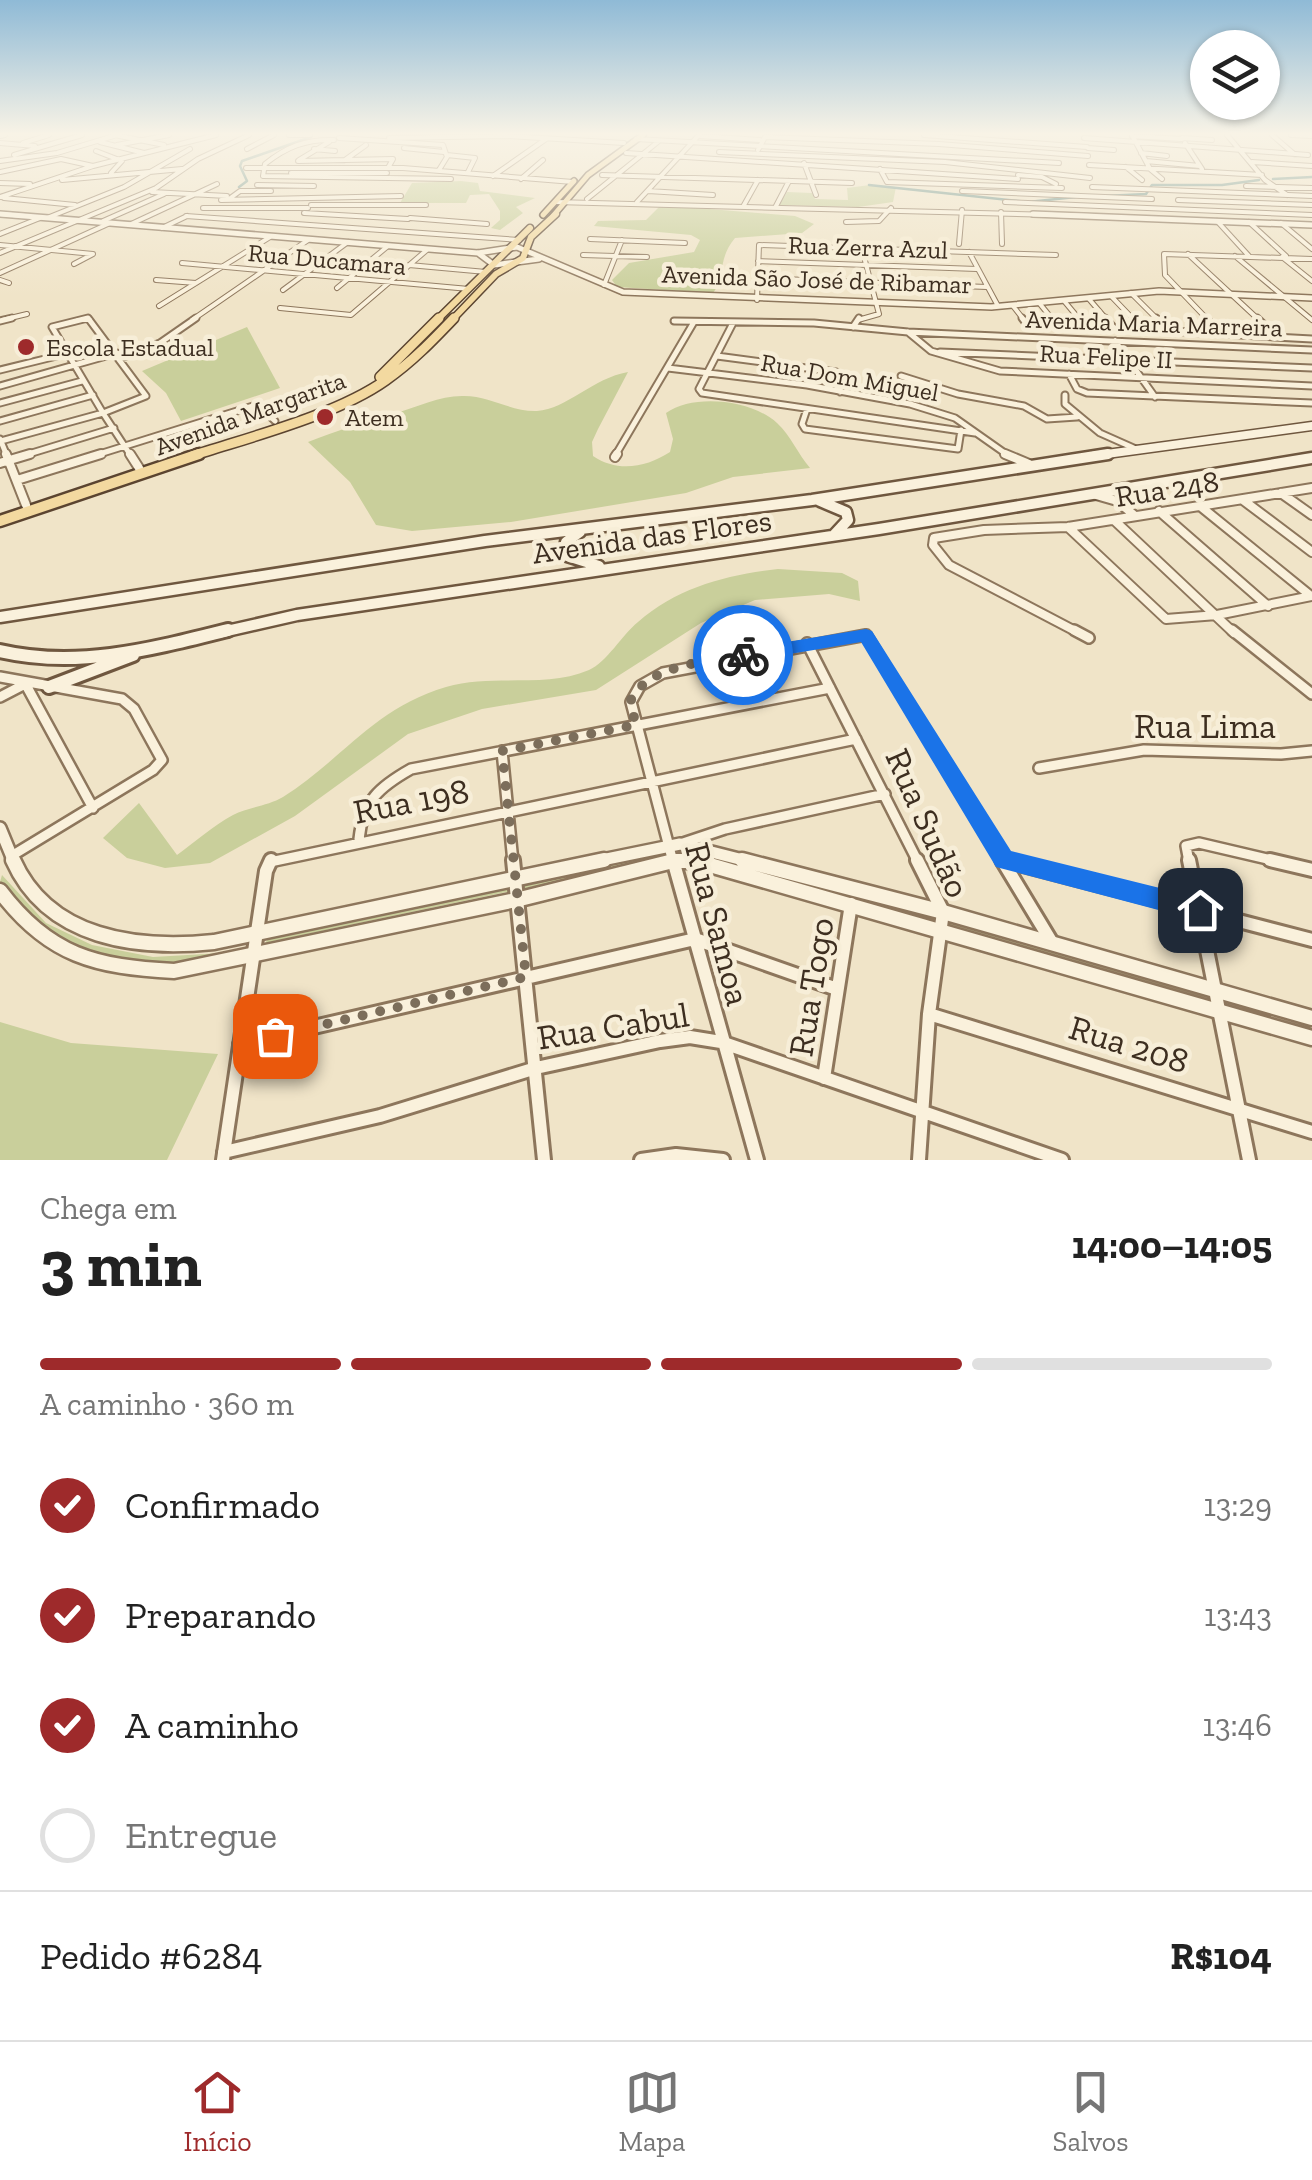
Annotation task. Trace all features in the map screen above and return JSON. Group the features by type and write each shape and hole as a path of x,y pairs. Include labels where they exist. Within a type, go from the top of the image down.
{"main road":[{"name":"Avenida Margarita","path":"0,517 333,401 391,374 418,341 567,189"},
{"name":"Avenida Margarita","path":"0,517 311,416 391,374 432,342 496,274 518,262 531,237 578,189"},
{"path":"502,248 516,243"},
{"path":"418,341 432,342"},
{"name":"Avenida das Flores","path":"0,616 590,527 812,500 1136,449 1312,426"},
{"name":"Avenida das Flores","path":"0,651 23,658 53,659 149,649 286,617 833,536 1312,458"},
{"path":"812,500 829,502 846,512 848,520 833,536"},
{"path":"590,527 570,537 564,554 585,564 613,568"},
{"path":"50,687 149,649"}],"street":[{"path":"0,198 24,189"},
{"path":"0,234 119,189"},
{"path":"0,249 150,189"},
{"path":"129,225 206,189"},
{"path":"310,197 313,189"},
{"path":"346,196 350,189"},
{"path":"394,194 397,189"},
{"path":"587,199 600,189"},
{"path":"707,204 716,189"},
{"path":"744,205 753,189"},
{"path":"776,206 785,189"},
{"path":"813,189 816,195"},
{"path":"955,189 1152,199"},
{"path":"1092,189 1098,216"},
{"path":"1133,189 1312,196"},
{"path":"1221,189 1267,223"},
{"path":"1277,189 1312,211"},
{"path":"162,228 244,190 276,191"},
{"path":"638,202 647,191 713,194"},
{"path":"1168,191 1201,220"},
{"path":"146,192 229,197 401,196 393,205"},
{"path":"99,222 167,193"},
{"path":"159,306 293,223 318,197"},
{"path":"0,198 80,206"},
{"path":"558,199 1312,224"},
{"path":"570,200 601,201"},
{"path":"1178,200 1301,205"},
{"path":"1005,202 1312,211"},
{"path":"203,208 426,205 373,244"},
{"path":"846,222 876,222 890,208"},
{"path":"308,209 488,224"},
{"path":"959,244 962,210"},
{"path":"1001,212 1002,244"},
{"path":"2,215 478,253 502,248"},
{"path":"186,216 516,243"},
{"path":"1217,221 1249,256"},
{"path":"1248,222 1312,280"},
{"path":"0,280 50,250 110,223"},
{"path":"1281,224 1312,249"},
{"path":"590,239 686,242"},
{"path":"0,386 160,344 308,240"},
{"path":"604,285 622,240"},
{"path":"284,290 348,242"},
{"name":"Avenida São José de Ribamar","path":"516,243 526,252 623,295 757,299"},
{"path":"14,246 93,254 74,264"},
{"path":"337,288 388,246"},
{"path":"757,299 759,246 1056,255"},
{"path":"853,328 860,317 878,315 862,248"},
{"path":"280,308 349,316 428,249"},
{"path":"969,252 995,306 1132,293 1312,298"},
{"path":"478,253 490,267"},
{"path":"1220,334 1162,270 1164,254 1312,259"},
{"path":"1188,254 1277,337"},
{"path":"583,255 647,257"},
{"path":"1235,256 1312,320"},
{"name":"Avenida São José de Ribamar","path":"490,267 551,260"},
{"name":"Rua Zerra Azul","path":"758,261 977,269"},
{"name":"Rua Ducamara","path":"182,263 469,289"},
{"path":"410,265 490,267"},
{"path":"591,280 608,275"},
{"path":"758,278 987,286"},
{"path":"156,280 196,282"},
{"name":"Avenida São José de Ribamar","path":"591,280 623,292 995,306"},
{"path":"1132,293 1172,332 1312,339"},
{"path":"1111,296 1142,328"},
{"path":"1088,299 1113,327"},
{"path":"1065,302 1083,324"},
{"path":"1040,304 1056,325"},
{"path":"1013,306 1026,322"},
{"path":"0,321 27,314"},
{"path":"26,505 17,480 4,461 0,440 102,411 146,396 88,318 52,327 65,354 93,395 102,411 114,428 124,446 139,468"},
{"name":"Avenida Maria Marreira","path":"674,321 1312,350"},
{"path":"615,457 694,322"},
{"path":"732,323 699,390 705,394 977,433"},
{"name":"Rua Felipe II","path":"908,332 931,352 989,370 1310,388"},
{"path":"1115,342 1156,398"},
{"path":"931,352 1312,368"},
{"path":"0,370 65,354"},
{"path":"717,356 836,372 842,376 840,392"},
{"name":"Rua Dom Miguel","path":"668,368 840,392 947,414 1012,458 1041,464"},
{"path":"1069,374 1083,392 1312,403"},
{"path":"901,376 958,394 1024,406 1048,419 1077,417"},
{"path":"0,403 82,380"},
{"path":"0,422 93,395"},
{"path":"1065,396 1065,404 1077,417 1100,433 1136,449"},
{"path":"17,480 257,406 275,422"},
{"path":"807,409 802,424 806,429 911,446 958,449 961,430"},
{"path":"4,461 114,428"},
{"path":"996,471 1013,465 1012,458"},
{"name":"Rua 248","path":"1089,638 949,565 933,545 939,536 1068,526 1312,488"},
{"path":"1117,501 1119,489"},
{"path":"1281,493 1312,515"},
{"path":"1092,494 1117,501 1134,515"},
{"path":"1243,500 1312,552"},
{"path":"1200,506 1312,596"},
{"path":"1159,511 1268,606"},
{"path":"1114,520 1258,656 1312,694"},
{"path":"1068,526 1154,611 1171,620 1312,596"},
{"path":"807,644 866,635 1054,945"},
{"name":"Rua Sudão","path":"807,644 943,912 928,1014 919,1160"},
{"name":"Rua Samoa","path":"757,1160 673,861 674,845 630,702 640,686 663,672 807,644"},
{"path":"0,676 122,699 134,709 161,756 154,770 12,855"},
{"path":"0,696 27,684"},
{"path":"27,684 93,808"},
{"path":"358,839 363,806 390,780 411,770 830,688"},
{"name":"Rua 198","path":"255,933 271,860 856,739"},
{"name":"Rua Lima","path":"1039,768 1144,750 1282,754 1312,751"},
{"path":"502,751 544,1160"},
{"path":"0,828 33,896 79,927 175,947 674,845 725,829 885,794"},
{"path":"1248,1160 1188,843 1312,870"},
{"path":"674,845 943,912 1312,1018"},
{"path":"1004,860 1312,940"},
{"path":"0,891 32,933 62,951 120,966 174,972 516,900 673,861 708,864 1312,1038"},
{"name":"Rua Togo","path":"824,1078 851,904"},
{"path":"224,1156 255,933"},
{"path":"240,1044 696,939 837,989"},
{"name":"Rua 208","path":"928,1014 1312,1132"},
{"name":"Rua Cabul","path":"224,1156 380,1116 536,1068 675,1039 721,1042 1062,1160"},
{"path":"641,1160 676,1155 723,1160"}],"green space":[{"path":"408,189 480,189 535,198 516,207 523,213 500,230 491,228 500,220 500,211 489,194 470,195 466,203 400,203"},
{"path":"847,189 896,189 893,202 858,207 779,205 787,192 812,193 815,199 848,200"},
{"path":"661,205 795,216 814,224 802,233 735,238 713,293 617,287 612,280 629,263 694,252 700,240 691,235 594,226 598,221 646,220"},
{"path":"247,327 280,388 181,421 166,393 142,371"},
{"path":"628,372 592,442 593,456 622,466 661,457 670,452 673,439 666,413 707,401 738,404 766,415 782,428 810,468 733,477 686,493 511,522 412,531 376,525 350,482 308,442 453,396 472,396 527,411 548,409 603,380"},
{"path":"778,569 842,573 858,581 860,601 829,594 755,600 701,623 596,690 482,709 408,734 295,816 210,863 165,868 127,858 103,838 139,803 177,855 233,815 283,797 378,721 421,696 464,683 555,679 589,670 638,622 686,591 722,579"},
{"path":"694,848 1206,995 1201,997 694,854"},
{"path":"655,857 654,861 265,943 269,938"},
{"path":"2,875 46,923 92,945 153,957 240,952 172,964 107,958 49,932 23,910 0,882"},
{"path":"0,1022 71,1043 218,1054 167,1160 0,1160"}],"waterway":[{"path":"908,189 1028,202 1076,197"},
{"path":"1104,196 1146,194 1149,189"}],"way so far":[{"path":"275,1036 526,977 502,751 636,725 630,702 649,679 663,672 743,655"}],"place":[{"name":"Escola Estadual","path":"26,347"},
{"name":"Atem","path":"325,417"}],"route":[{"path":"743,655 866,635 1004,860 1200,910"}]}
